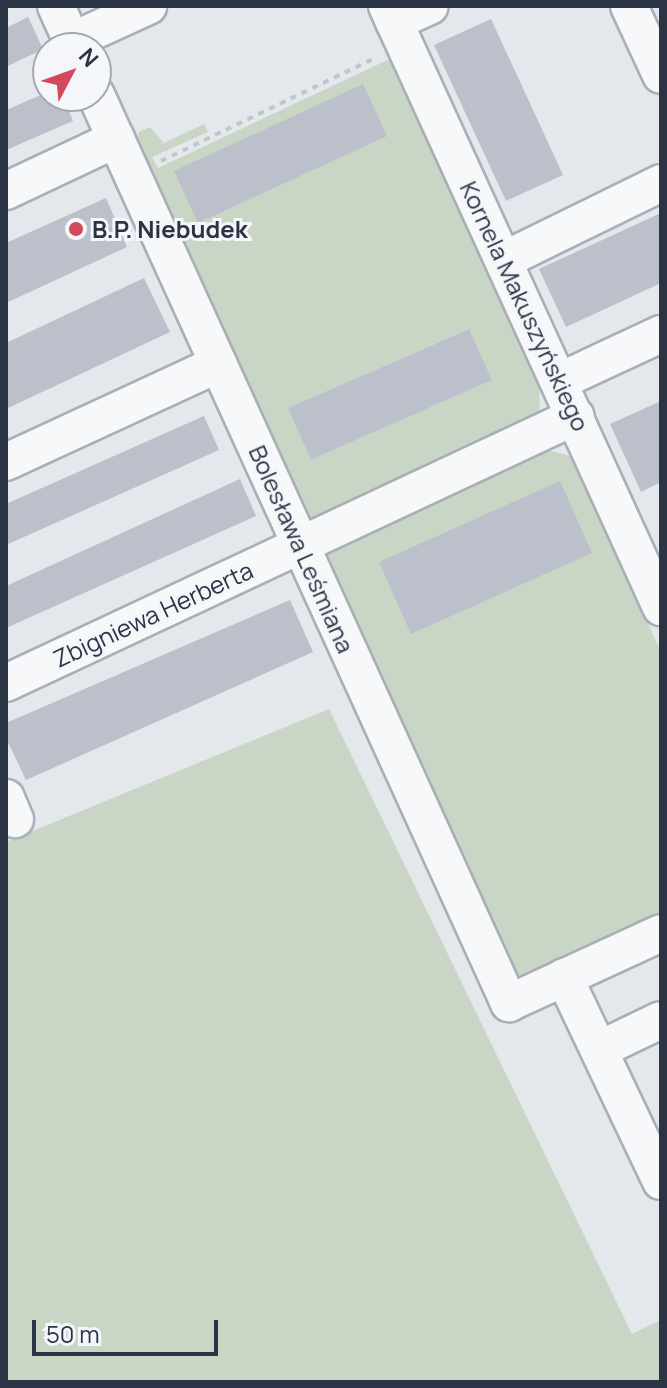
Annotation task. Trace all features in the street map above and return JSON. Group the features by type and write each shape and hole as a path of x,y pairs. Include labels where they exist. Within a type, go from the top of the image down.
{"street":[{"path":"56,6 68,32"},
{"path":"97,32 148,6"},
{"path":"395,24 430,6"},
{"path":"629,6 661,75"},
{"name":"Kornela Makuszyńskiego","path":"395,24 661,607"},
{"name":"Bolesława Leśmiana","path":"104,112 509,1003 564,977"},
{"path":"6,191 116,139"},
{"path":"504,260 661,183"},
{"path":"560,381 661,334"},
{"path":"6,462 218,364"},
{"name":"Zbigniewa Herberta","path":"6,683 576,416"},
{"path":"661,933 564,977 661,1181"},
{"path":"613,1043 661,1020"}],"path":[{"path":"161,161 395,24"}],"green space":[{"path":"396,56 539,373 540,428 324,529 299,510 134,145 139,132 150,127 164,143 204,124 208,132 152,157 158,168","holes":["468,329 492,380 311,460 289,408"]},
{"path":"547,450 571,456 661,652 661,914 525,978 512,970 323,554"},
{"path":"329,709 632,1334 661,1320 661,1382 6,1382 6,842"}],"building":[{"path":"28,17 35,32 32,32 32,54 6,67 6,28"},
{"path":"491,19 563,175 506,201 434,45"},
{"path":"363,84 387,136 198,223 174,171"},
{"path":"32,99 32,112 69,112 73,121 6,150 6,110"},
{"path":"106,198 127,247 6,303 6,243"},
{"path":"661,213 661,283 566,327 539,269"},
{"path":"144,278 170,332 6,409 6,343"},
{"path":"469,329 492,380 311,460 288,408"},
{"path":"661,401 661,482 641,492 610,424"},
{"path":"204,416 219,450 6,545 6,504"},
{"path":"240,479 256,516 6,628 6,586"},
{"path":"560,481 592,553 411,634 379,562"},
{"path":"290,600 313,652 26,780 6,738 6,723"}],"place":[{"name":"B.P. Niebudek","path":"76,229"}]}
